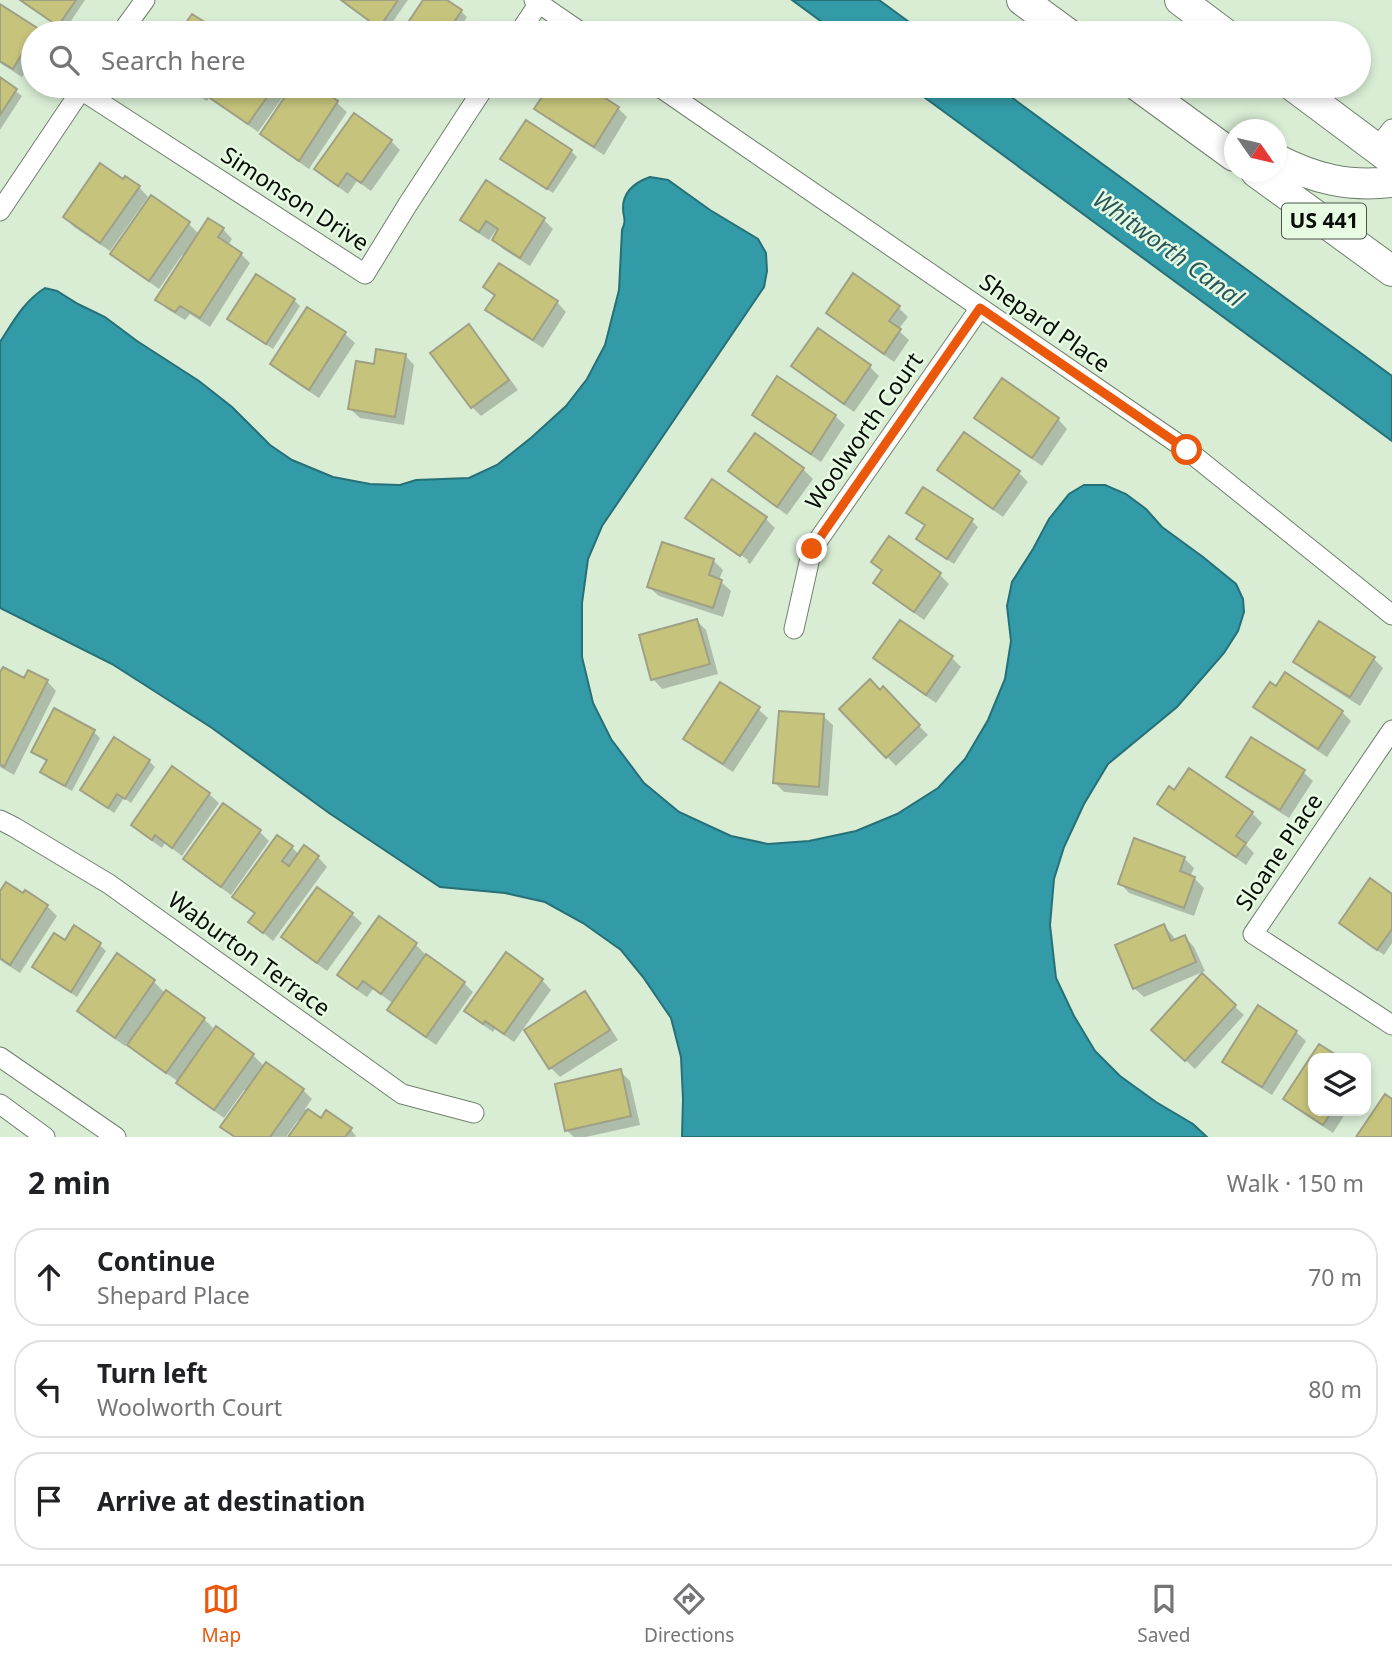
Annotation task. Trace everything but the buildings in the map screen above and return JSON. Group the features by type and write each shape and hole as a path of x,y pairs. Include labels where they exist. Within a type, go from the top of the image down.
{"main road":[{"path":"1022,0 1051,21"},
{"path":"1180,0 1208,21"},
{"path":"1155,98 1224,149"},
{"path":"1158,98 1224,133"},
{"path":"1312,98 1387,146"},
{"path":"1287,165 1301,172 1340,183 1392,182"},
{"name":"US 441","path":"1272,182 1385,255"}],"street":[{"path":"130,21 145,0"},
{"path":"526,21 536,2 564,21"},
{"path":"0,211 76,98"},
{"name":"Simonson Drive","path":"98,98 365,274 477,98"},
{"name":"Shepard Place","path":"675,98 1187,450 1392,615"},
{"name":"Woolworth Court","path":"794,629 812,549 980,308"},
{"name":"Sloane Place","path":"1392,730 1253,934 1392,1025"},
{"name":"Waburton Terrace","path":"0,820 109,884 402,1094 474,1113"},
{"path":"0,1057 116,1137"},
{"path":"0,1104 45,1137"}],"water":[{"path":"792,0 879,0 908,21 821,21"},
{"name":"Whitworth Canal","path":"925,98 1012,98 1392,376 1392,441"},
{"path":"650,177 668,180 758,239 766,253 767,271 764,287 602,526 588,559 582,603 582,657 593,703 611,739 644,783 679,812 731,836 768,844 809,841 856,831 897,814 938,788 965,759 988,720 1005,679 1011,641 1007,606 1012,582 1049,519 1069,494 1084,485 1105,485 1126,494 1146,509 1162,527 1236,584 1243,599 1244,612 1238,631 1224,653 1177,707 1108,764 1084,804 1064,847 1054,879 1050,925 1056,978 1095,1051 1120,1076 1193,1124 1207,1137 682,1137 681,1057 671,1018 621,950 583,923 545,902 505,893 440,887 329,813 212,728 112,664 0,608 0,342 25,306 45,288 57,291 105,317 199,381 232,407 270,445 292,460 333,477 370,484 400,485 416,480 469,478 497,465 532,437 566,406 587,379 605,345 619,290 625,197 631,188"}],"route":[{"path":"812,549 980,308 1187,450"}]}
